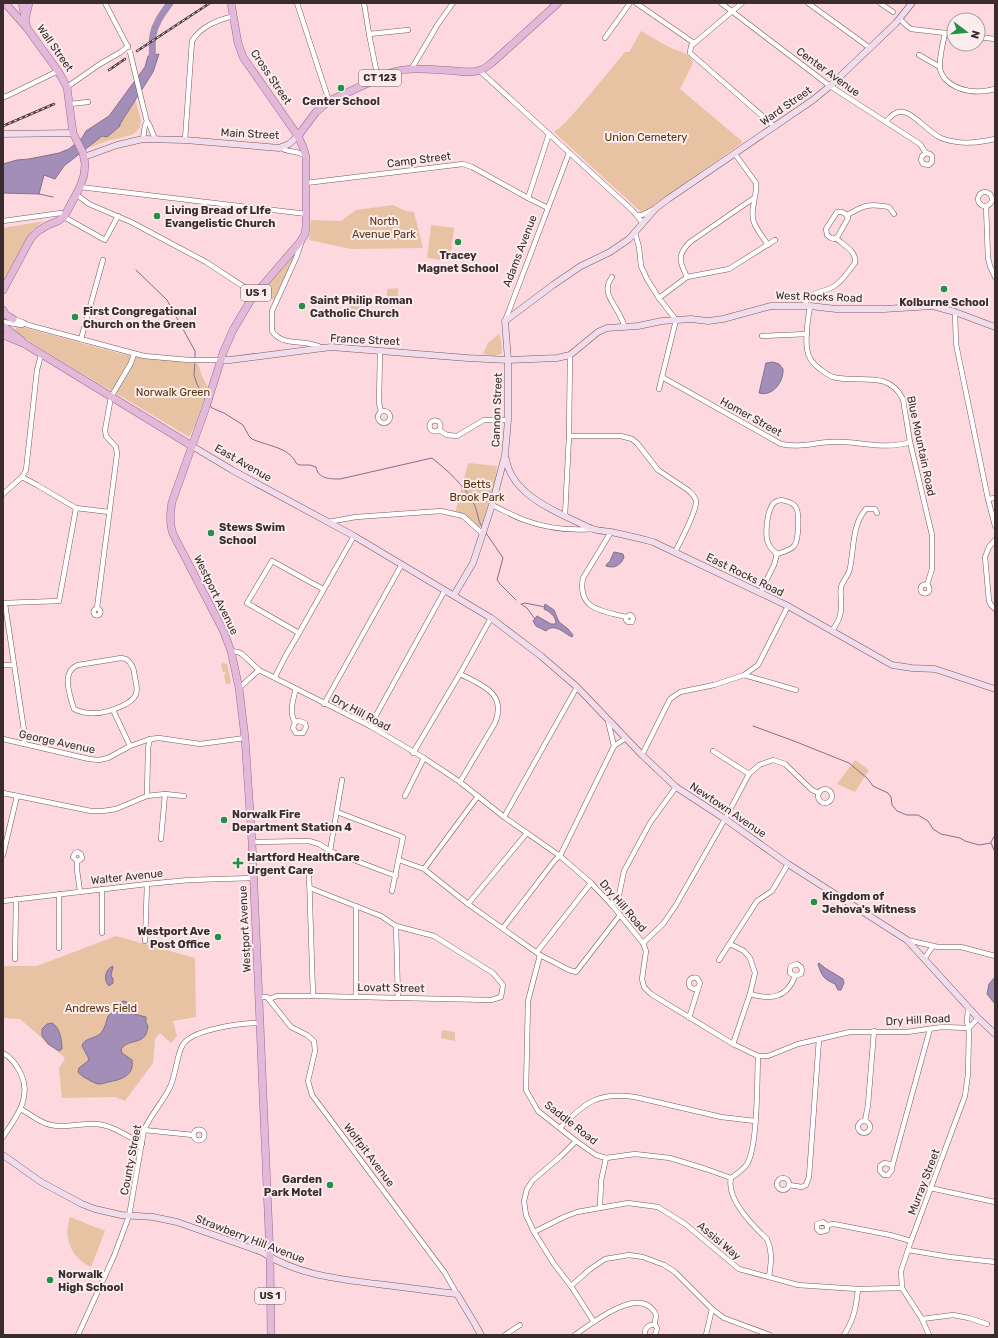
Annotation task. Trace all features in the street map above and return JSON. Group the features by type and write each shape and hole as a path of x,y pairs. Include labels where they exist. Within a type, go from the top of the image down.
{"main road":[{"name":"Wall Street","path":"22,3 27,28"},
{"name":"Wall Street","path":"25,18 29,3"},
{"name":"Cross Street","path":"231,3 238,43 243,57 298,136"},
{"path":"480,71 495,61 558,3"},
{"name":"Ward Street","path":"505,320 575,270 610,252 629,239 656,208 813,100 870,48 900,18 912,3"},
{"name":"Wall Street","path":"8,5 27,28 67,86 74,136 83,155 85,164 84,175 80,187 64,217"},
{"name":"Main Street","path":"83,155 143,139 185,140 281,148 289,144 298,136 316,112 330,101 398,70 412,68 464,72 480,71"},
{"path":"3,134 74,136"},
{"name":"US 1","path":"192,446 226,346 247,304 295,249 304,234 307,214 306,157 298,136"},
{"path":"3,290 31,238 38,230 64,217"},
{"name":"West Rocks Road","path":"508,360 557,358 570,355 598,332 607,328 650,324 662,321 691,319 708,321 724,319 771,306 876,309 933,306 955,312 995,327"},
{"path":"3,310 6,315 13,319"},
{"name":"Adams Avenue","path":"505,320 508,360"},
{"name":"East Avenue","path":"3,326 41,355 232,470 354,536 454,595"},
{"name":"East Avenue","path":"4,335 25,344"},
{"name":"France Street","path":"221,360 322,348 343,348 508,360"},
{"name":"Cannon Street","path":"454,595 473,563 492,505 505,455 508,420 508,360"},
{"name":"Westport Avenue","path":"192,446 172,502 170,512 171,528 223,630 231,651 239,688 245,738 252,842 270,1257 271,1335"},
{"name":"East Rocks Road","path":"505,455 507,466 513,478 522,488 542,505 565,516 593,529 644,539 675,552 760,594 788,606 845,640 892,665 935,669 995,689"},
{"name":"Newtown Avenue","path":"454,595 491,618 541,656 577,687 642,755 676,787 725,819 788,864 907,940 968,1008 995,1034"},
{"name":"Strawberry Hill Avenue","path":"3,1155 41,1182 82,1204 104,1212 129,1216 153,1217 177,1222 261,1252 290,1266 331,1278 457,1294"},
{"name":"Wolfpit Avenue","path":"457,1294 481,1335"}],"street":[{"path":"105,3 128,46 147,122 150,124 155,139"},
{"path":"297,3 330,101"},
{"path":"364,3 378,79"},
{"path":"412,68 438,24 453,3"},
{"path":"605,38 630,3"},
{"path":"636,3 694,44"},
{"name":"Center Avenue","path":"721,3 830,86 920,144 926,154"},
{"path":"742,3 694,44 690,50 692,55 774,127"},
{"path":"808,3 870,48"},
{"path":"880,3 893,12"},
{"path":"185,140 192,41 201,30 212,23 234,16"},
{"path":"900,18 911,29 945,33 940,67 942,74 946,79 959,88 968,91 980,92 995,89"},
{"path":"369,34 408,30"},
{"path":"67,86 128,46"},
{"path":"919,55 940,67"},
{"path":"3,97 58,71"},
{"path":"480,71 637,215 643,223"},
{"path":"70,104 88,102"},
{"path":"886,122 890,116 898,111 902,111 906,112 940,138 962,143 975,143 995,139"},
{"path":"143,139 145,125 147,122"},
{"path":"528,198 549,134"},
{"path":"281,148 285,151 302,153 306,157"},
{"name":"Adams Avenue","path":"505,320 570,153"},
{"path":"735,154 756,183 757,188 751,214 754,224 768,245"},
{"name":"Camp Street","path":"306,183 464,164 548,208"},
{"path":"80,187 307,214"},
{"path":"76,195 89,204 118,216 195,255 255,294"},
{"path":"687,277 680,259 681,253 685,246 754,198"},
{"path":"847,215 860,208 874,204 889,207 894,214"},
{"path":"986,206 988,258 995,277"},
{"name":"Ward Street","path":"637,215 644,214 656,208"},
{"path":"807,306 808,299 814,294 836,285 855,263 856,259 850,248 836,238 831,238 826,235 826,229 837,212 842,212 847,215"},
{"path":"3,221 61,213 64,217 105,240 118,216"},
{"path":"836,238 847,220 847,215"},
{"path":"634,233 639,247 641,266 647,279 676,320 659,389"},
{"path":"304,234 296,258 272,311 272,331 277,337 285,341 313,344 322,348"},
{"path":"659,298 687,277 729,269 775,240"},
{"path":"81,339 103,260"},
{"path":"612,277 608,282 607,291 625,327"},
{"name":"Blue Mountain Road","path":"807,306 807,349 815,366 832,377 876,379 893,386 900,392 903,399 910,442 932,534 932,569 927,585"},
{"path":"955,312 956,344 995,526"},
{"path":"3,317 144,356 189,360 221,360"},
{"path":"3,322 24,323"},
{"path":"762,336 807,334"},
{"path":"380,351 379,403 381,411"},
{"path":"97,608 117,454 116,447 106,436 105,430 111,397 131,363 134,354"},
{"path":"3,494 22,477 26,470 37,370 41,355"},
{"path":"565,516 569,436 570,355"},
{"name":"Homer Street","path":"662,377 781,444 798,446 832,442 863,443 890,447 900,446 910,442"},
{"path":"439,430 447,435 457,436 484,420 508,420"},
{"path":"569,436 621,436 632,439 637,443 658,470 692,494 696,500 694,511 675,552"},
{"path":"22,477 76,508 110,512"},
{"path":"988,499 995,498"},
{"path":"760,594 778,554 794,546 796,541 798,515 794,505 790,502 781,500 776,501 770,510 766,538 769,545 778,554"},
{"path":"492,505 523,520 556,529 593,529"},
{"path":"24,744 25,737 4,603 59,601 76,508"},
{"path":"832,631 840,619 841,587 850,568 858,521 866,509 874,510 877,513"},
{"path":"328,522 356,517 441,512 463,516 483,532"},
{"path":"611,532 583,578 581,585 582,593 590,606 626,618"},
{"path":"275,677 285,656 354,536"},
{"path":"995,540 989,547 986,557 989,601 995,609"},
{"path":"299,633 247,603 272,561 323,589"},
{"path":"324,704 402,564"},
{"path":"370,726 445,590"},
{"path":"642,755 670,699 680,692 714,685 744,674 758,665 788,606"},
{"path":"413,753 491,618"},
{"name":"Dry Hill Road","path":"231,651 238,652 246,656 259,670 370,726 413,753 424,758 460,782 504,817 560,856 591,883 611,904 643,943 646,951 642,979 644,987 651,994 733,1044 758,1056 768,1056 798,1044 850,1032 907,1032 942,1027 969,1028"},
{"path":"121,658 130,662 133,667 136,694 133,699 113,710 97,714 86,713 74,709 70,700 68,679 72,668 78,665 121,658"},
{"path":"3,665 14,665"},
{"path":"239,688 259,670"},
{"path":"460,674 492,692 498,705 498,715 460,782"},
{"path":"744,674 796,690"},
{"path":"504,817 577,687"},
{"path":"295,722 292,714 296,689"},
{"path":"113,710 130,746"},
{"path":"608,719 614,746"},
{"path":"147,796 148,748 150,738"},
{"name":"George Avenue","path":"3,739 99,760 108,758 130,746 150,738 200,744 245,738"},
{"path":"503,928 555,860 560,856 614,746 626,738"},
{"path":"713,751 749,774"},
{"path":"405,796 424,758"},
{"path":"643,943 663,924 672,912 749,774 759,765 773,760 785,764 812,790 819,793"},
{"path":"330,851 342,780"},
{"path":"611,904 619,895 624,871 650,823 676,787"},
{"path":"3,793 91,811 116,809 147,796 165,794 184,796"},
{"path":"161,839 165,794"},
{"path":"3,855 17,796"},
{"path":"424,869 478,796"},
{"path":"337,812 403,837 392,891"},
{"path":"468,904 527,833"},
{"path":"252,842 309,841 319,844 330,851 396,876"},
{"path":"399,860 424,869 468,904 539,953 568,970 576,972 620,916"},
{"path":"77,861 80,891"},
{"path":"719,960 757,901 772,891 788,864"},
{"name":"Walter Avenue","path":"3,901 80,891 301,869 309,874 310,888"},
{"path":"539,953 591,883"},
{"path":"145,941 147,884"},
{"path":"313,996 310,888 381,916 396,926 398,997"},
{"path":"102,889 102,934"},
{"path":"59,894 59,948"},
{"path":"15,959 16,899"},
{"path":"356,906 356,997"},
{"name":"Lovatt Street","path":"269,999 277,996 398,997 491,1000 501,997 503,986 493,974 434,936 396,926"},
{"path":"907,940 933,946 961,947 995,956"},
{"path":"730,944 744,951 750,958 755,972 750,994 733,1044"},
{"path":"924,959 933,946"},
{"name":"Saddle Road","path":"539,953 528,1001 526,1090 538,1111 596,1155 606,1158"},
{"path":"750,994 768,998 779,995 789,988 796,976"},
{"path":"689,1018 698,988"},
{"path":"259,997 267,997 269,999"},
{"name":"Wolfpit Avenue","path":"269,999 291,1027 314,1040 315,1051 308,1081 312,1095 445,1273 457,1294"},
{"name":"Murray Street","path":"902,1288 901,1271 930,1188 965,1096 968,1074 968,1008"},
{"path":"969,1028 978,1018"},
{"name":"County Street","path":"78,1335 114,1256 129,1216 144,1130 170,1087 184,1042 200,1033 244,1023 260,1022"},
{"path":"892,1167 930,1029"},
{"path":"865,1121 868,1106 874,1031"},
{"path":"789,1185 802,1187 806,1185 809,1177 819,1038"},
{"path":"3,1053 10,1057 18,1067 25,1087 25,1096 21,1109 3,1137"},
{"path":"758,1056 752,1153 748,1163 742,1170 731,1178 729,1185 737,1204 767,1239 770,1245 772,1252 769,1277"},
{"path":"560,1128 573,1114 585,1105 608,1095 635,1097 721,1117 755,1120"},
{"path":"21,1109 50,1125 103,1125 114,1129 142,1144"},
{"path":"144,1130 193,1135"},
{"path":"576,1141 533,1180 527,1189 524,1201 526,1215 534,1232 594,1322"},
{"path":"600,1208 602,1181 606,1158 635,1154 670,1158 731,1178"},
{"path":"930,1188 995,1202"},
{"name":"Assisi Way","path":"534,1232 564,1217 600,1208 628,1203 658,1207 685,1224 739,1269 798,1285 858,1290 902,1288"},
{"path":"827,1225 834,1224 890,1235 911,1241"},
{"path":"908,1250 995,1262"},
{"path":"571,1286 605,1259 629,1255 643,1257 664,1264 675,1272 712,1309 724,1318 770,1335"},
{"path":"902,1288 922,1319 929,1335"},
{"path":"844,1335 850,1326 856,1311 858,1290"},
{"path":"575,1335 594,1322 628,1303 635,1302 643,1302 654,1311 657,1317 655,1325 657,1329 655,1335"},
{"path":"706,1335 712,1309"},
{"path":"922,1319 953,1315 987,1324"},
{"path":"645,1335 646,1328 651,1324 655,1325"},
{"path":"505,1335 520,1325"}],"green space":[{"name":"Union Cemetery","path":"641,31 665,45 690,56 693,63 680,89 743,142 647,210 641,212 554,132 565,123 581,105 625,52 629,52"},
{"path":"135,99 141,121 140,127 137,131 132,135 86,148 102,136 120,126"},
{"name":"North Avenue Park","path":"393,205 406,211 414,212 423,248 351,249 309,240 311,220 341,221 356,210"},
{"path":"44,221 33,229 3,281 3,228"},
{"path":"431,225 454,228 450,261 427,258"},
{"path":"293,256 294,257 274,300 261,293"},
{"path":"398,288 398,297 387,297 387,289"},
{"path":"347,306 366,307 366,314 347,312"},
{"name":"Norwalk Green","path":"16,326 122,354 198,364 208,387 196,423 189,437 18,334 15,331"},
{"path":"499,334 502,344 501,354 494,356 483,354 488,343"},
{"name":"Betts Brook Park","path":"468,463 497,466 495,481 482,526 478,527 468,518 455,513"},
{"path":"223,663 227,664 231,682 228,684 226,684 224,676 226,672 223,672 221,665"},
{"path":"855,760 869,770 855,792 837,784"},
{"name":"Andrews Field","path":"116,936 195,958 196,1017 173,1021 177,1036 171,1043 160,1033 155,1039 153,1063 125,1101 115,1097 62,1098 59,1069 65,1058 20,1019 3,1018 3,966 37,966"},
{"path":"442,1030 455,1032 455,1041 441,1038"},
{"path":"70,1217 105,1231 91,1267 78,1258 70,1246 68,1240 68,1225"}],"shaded area":[{"path":"159,54 153,72 120,126 107,137 102,136 64,166 55,179 44,175 39,194 3,193 3,164 17,160 59,153 69,149 82,138 86,131 109,116 145,67 148,56"},
{"path":"773,362 779,364 783,369 780,383 769,393 759,393 766,363"},
{"path":"614,552 623,554 623,560 615,567 606,566 610,561"},
{"path":"545,604 554,610 559,622 568,629 573,635 572,637 556,628 546,631 536,626 533,621 537,616 551,624 556,624 554,617 544,609"},
{"path":"819,963 843,979 844,983 841,990 838,990 835,984 828,981 822,975 818,964"},
{"path":"113,966 111,976 113,983 109,986 106,981 106,975 110,967"},
{"path":"995,977 995,1004 987,994 989,984"},
{"path":"123,1001 127,1002 134,1014 146,1017 146,1023 148,1026 147,1033 141,1039 125,1045 121,1049 122,1053 132,1060 131,1070 129,1073 117,1080 97,1084 78,1072 79,1068 89,1059 82,1046 85,1041 98,1036 102,1032 108,1016"},
{"path":"52,1023 57,1028 62,1042 62,1049 59,1051 48,1044 42,1036 42,1029 47,1024"}],"waterway":[{"path":"151,64 152,39 154,31 160,18 170,3"},
{"path":"39,194 53,197"},
{"path":"136,270 167,300 195,351 195,358"},
{"path":"195,361 194,375 205,399"},
{"path":"210,405 212,408 224,413 243,425 252,439 283,450 288,453 299,465 310,465 316,467 319,474 325,478 340,479 432,458 450,473 470,497 482,527"},
{"path":"486,533 503,558 497,580 516,600"},
{"path":"522,604 525,603 545,607"},
{"path":"521,604 527,608 535,619"},
{"path":"753,726 849,763 867,778 873,786 888,793 891,797 892,805 897,811 907,815 918,815 928,821 933,829 941,834 960,838 979,845 991,843"},
{"path":"991,842 995,835"},
{"path":"991,843 995,852"}],"railway":[{"path":"137,51 210,3"},
{"path":"109,70 125,59"},
{"path":"3,126 54,104"}],"place":[{"name":"Center School","path":"341,88"},
{"name":"Living Bread of LIfe Evangelistic Church","path":"157,216"},
{"name":"Tracey Magnet School","path":"458,242"},
{"name":"Kolburne School","path":"944,289"},
{"name":"Saint Philip Roman Catholic Church","path":"302,306"},
{"name":"First Congregational Church on the Green","path":"75,317"},
{"name":"Stews Swim School","path":"211,533"},
{"name":"Norwalk Fire Department Station 4","path":"224,820"},
{"name":"Hartford HealthCare Urgent Care","path":"238,863"},
{"name":"Kingdom of Jehova's Witness","path":"814,902"},
{"name":"Westport Ave Post Office","path":"218,937"},
{"name":"Garden Park Motel","path":"330,1185"},
{"name":"Norwalk High School","path":"50,1280"}]}
